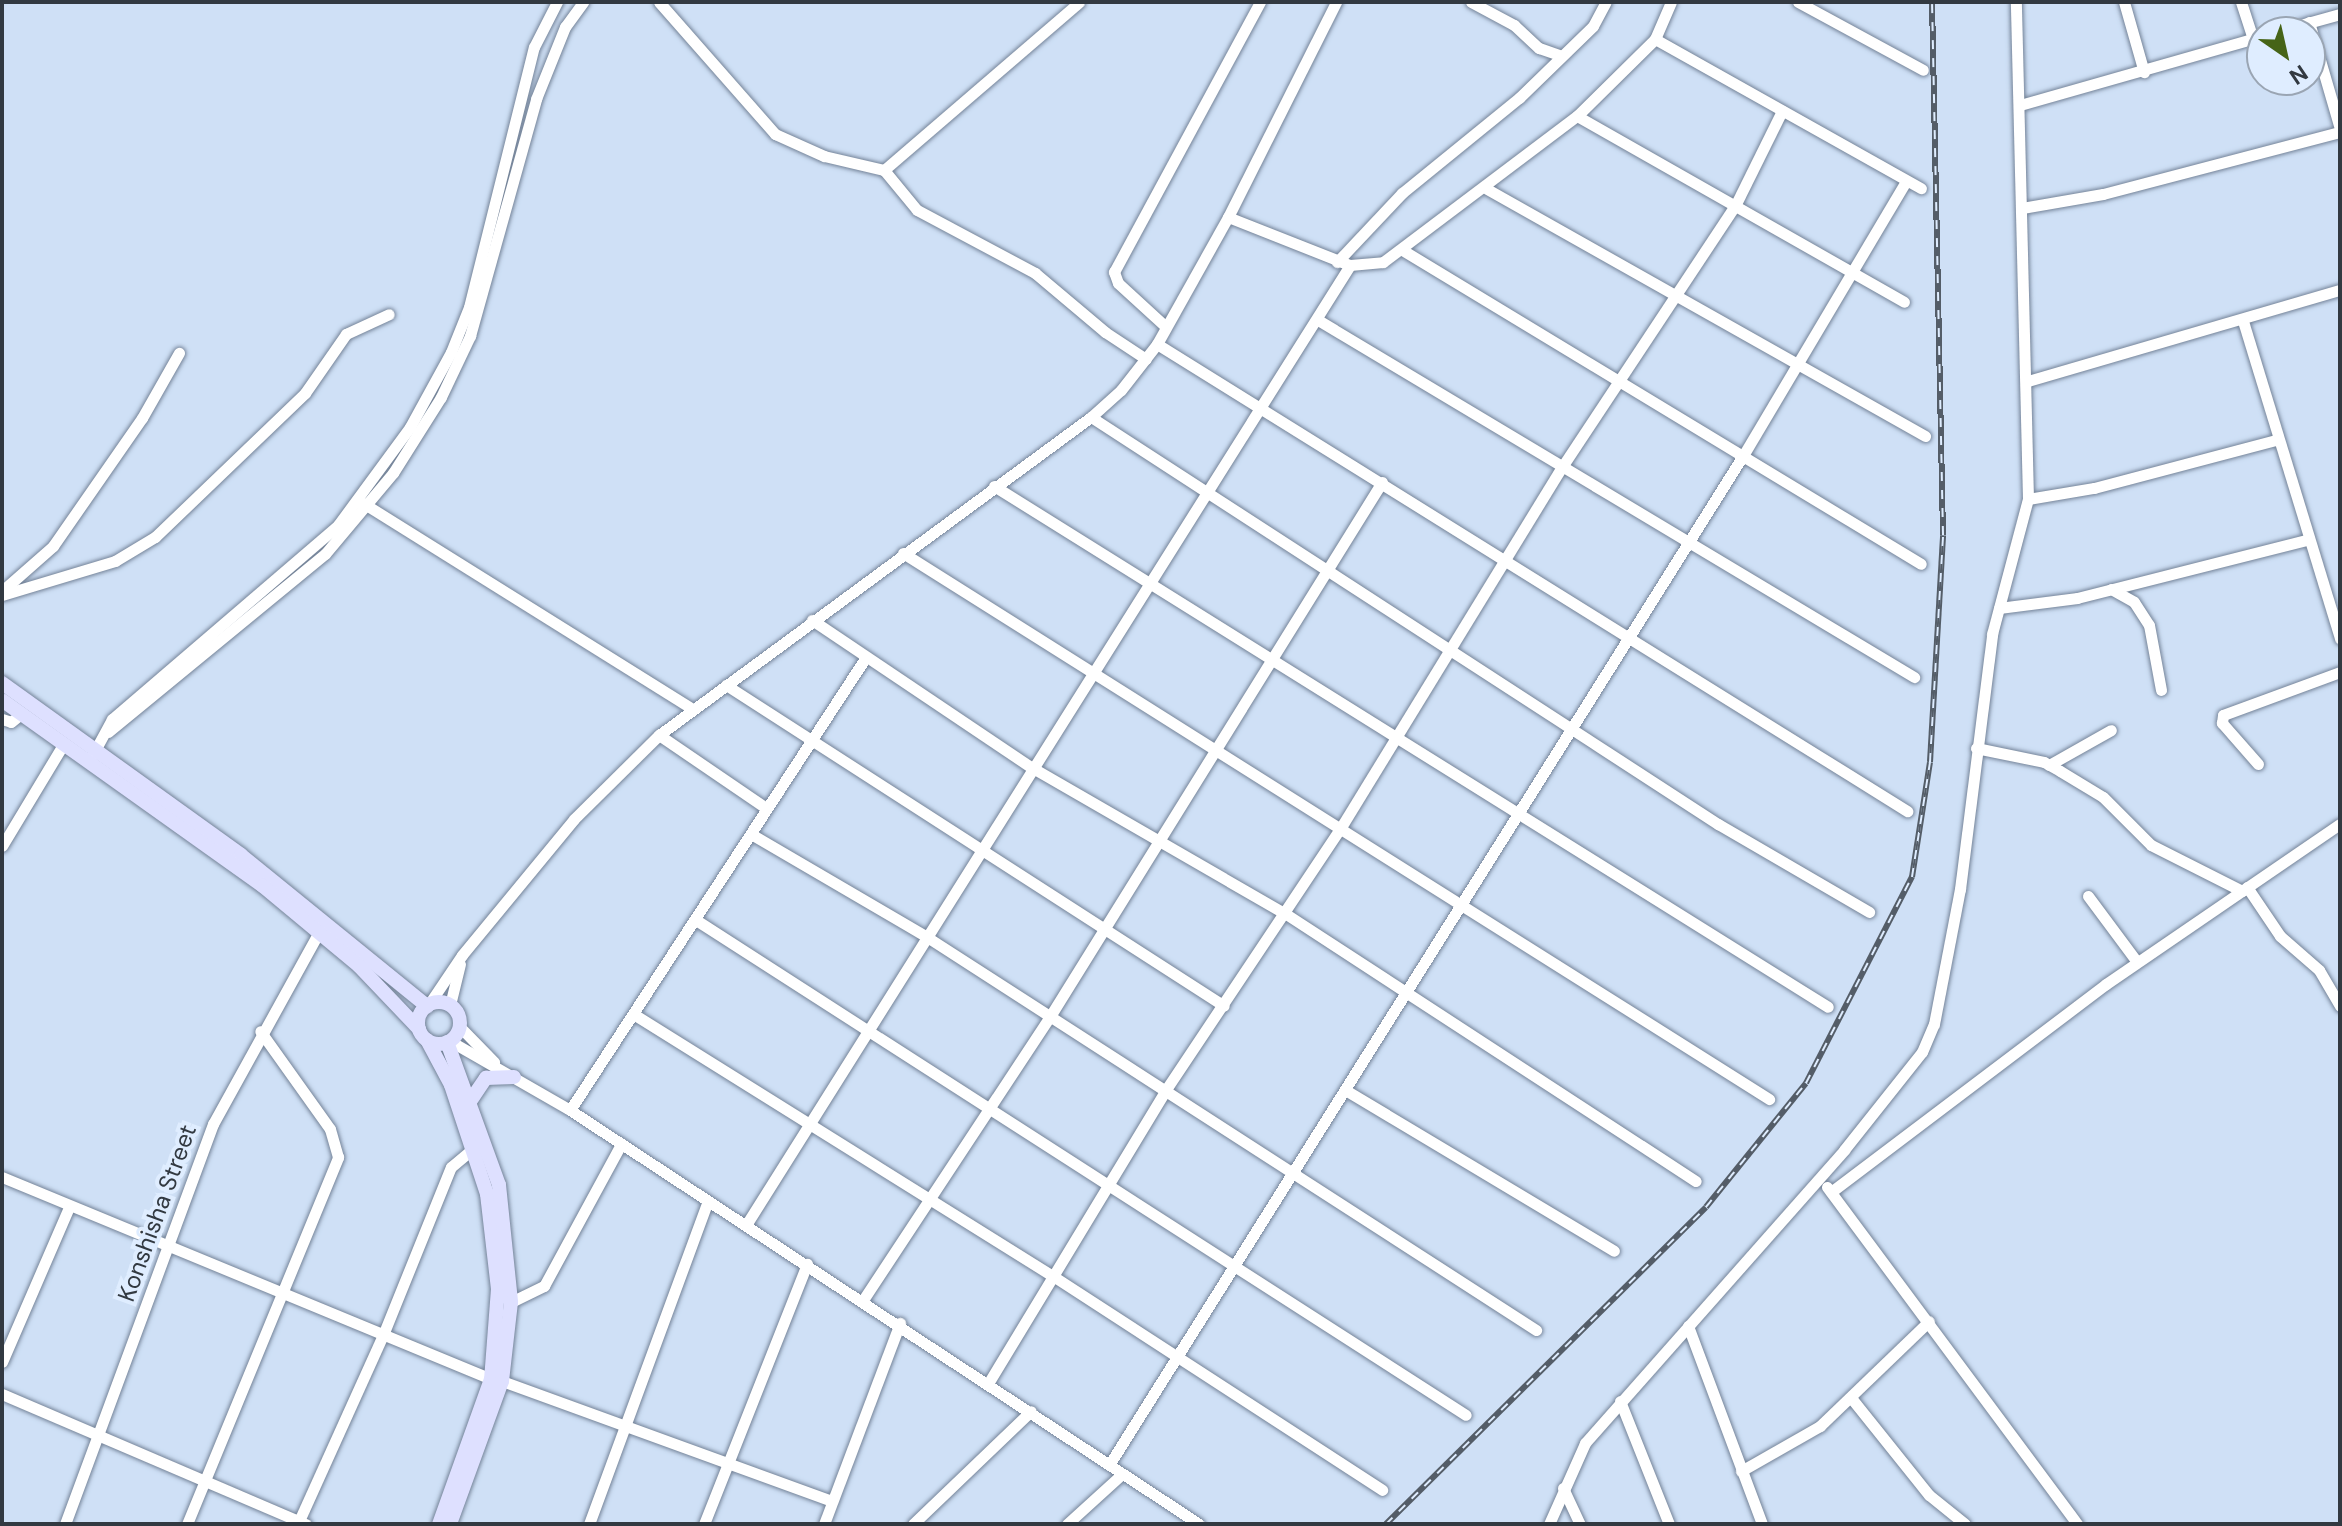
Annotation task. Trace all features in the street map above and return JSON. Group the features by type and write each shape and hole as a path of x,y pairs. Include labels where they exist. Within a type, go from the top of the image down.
{"main road":[{"path":"2,683 91,757 244,871 319,932 423,1034 451,1085 474,1148 497,1258 497,1380 439,1524"},
{"path":"2,700 63,745 91,757 281,885 428,1005 450,1005 460,1027 448,1041"},
{"path":"423,1034 428,1005"},
{"path":"423,1034 448,1041"},
{"path":"448,1041 471,1100 505,1213 511,1302 497,1380 450,1524"},
{"path":"471,1100 486,1078 514,1077"}],"street":[{"path":"364,504 451,352 473,292 534,47 557,2"},
{"path":"91,757 108,732 325,554 441,397 470,336 536,99 565,27 583,2"},
{"path":"659,2 775,134 824,156 884,170 923,215 1035,273 1105,332 1146,359"},
{"path":"884,170 1079,2"},
{"path":"1166,327 1118,283 1114,272 1260,2"},
{"path":"428,1005 462,955 574,819 659,735 1091,417 1146,359 1228,217 1336,2"},
{"path":"1471,2 1514,25 1539,48 1559,55"},
{"path":"1337,262 1382,212 1519,98 1559,55 1593,26 1606,2"},
{"path":"1228,217 1350,265 1367,267 1404,251 1577,116 1655,39 1671,2"},
{"path":"1798,2 1923,70"},
{"path":"1549,1524 1585,1443 1819,1180 1928,1041 1960,889 1976,748 1999,608 2028,499 2028,381 2016,2"},
{"path":"2124,2 2144,72"},
{"path":"1655,39 1921,188"},
{"path":"2020,105 2246,40"},
{"path":"2022,208 2103,194 2340,130 2326,81"},
{"path":"989,1382 1056,1278 1165,1091 1286,914 1562,467 1735,206 1782,111"},
{"path":"1577,116 1851,275 1904,302"},
{"path":"1109,1465 1294,1177 1461,908 1570,724 1744,454 1906,181"},
{"path":"1487,189 1925,436"},
{"path":"1404,251 1744,454 1921,564"},
{"path":"746,1225 1031,767 1207,498 1350,265"},
{"path":"2028,381 2243,321 2340,290"},
{"path":"2,593 115,561 155,537 305,393 346,334 368,319 389,314"},
{"path":"1318,320 1914,677"},
{"path":"2243,321 2306,540 2340,639"},
{"path":"1157,344 1630,635 1907,811"},
{"path":"2,593 53,546 142,418 179,353"},
{"path":"1091,417 1207,498 1325,574 1570,724 1718,824 1869,912"},
{"path":"2028,499 2094,488 2276,440"},
{"path":"863,1300 1049,1018 1382,482"},
{"path":"994,486 1149,586 1828,1007"},
{"path":"364,504 693,709"},
{"path":"1999,608 2055,603 2306,540"},
{"path":"903,553 1091,676 1769,1099"},
{"path":"2111,589 2134,602 2144,616 2161,690"},
{"path":"812,620 1031,767 1286,914 1696,1181"},
{"path":"570,1110 635,1015 866,657"},
{"path":"2258,764 2222,723 2223,715 2340,672"},
{"path":"726,685 809,743 979,853 1224,1006"},
{"path":"2,719 11,722 21,714"},
{"path":"2049,765 2111,730"},
{"path":"659,735 766,808"},
{"path":"2,846 63,745"},
{"path":"1976,748 2049,765 2094,790 2151,845 2244,889 2280,936 2319,970 2340,1006"},
{"path":"1831,1192 2137,962 2340,824"},
{"path":"751,834 927,937 1294,1177 1536,1330"},
{"path":"2088,896 2137,962"},
{"path":"696,920 1466,1415"},
{"name":"Konshisha Street","path":"65,1524 102,1435 167,1243 213,1124 260,1031 319,932"},
{"path":"450,1005 462,955"},
{"path":"635,1015 806,1127 1056,1278 1382,1490"},
{"path":"460,1027 500,1069"},
{"path":"187,1524 338,1157 330,1129 260,1031"},
{"path":"448,1041 570,1110 900,1323 1199,1524"},
{"path":"1347,1091 1614,1251"},
{"path":"511,1302 544,1286 621,1144"},
{"path":"2,1394 204,1477 302,1522 451,1167 474,1148"},
{"path":"2,1177 497,1380 832,1501"},
{"path":"1819,1180 1929,1321 2077,1524"},
{"path":"589,1524 708,1201"},
{"path":"2,1362 69,1207"},
{"path":"704,1524 807,1264"},
{"path":"1741,1471 1795,1444 1852,1399 1904,1339 1929,1321"},
{"path":"824,1524 900,1323"},
{"path":"1688,1326 1762,1524"},
{"path":"1852,1399 1929,1495 1965,1524"},
{"path":"1620,1401 1669,1524"},
{"path":"913,1524 1031,1411"},
{"path":"1067,1524 1122,1474"},
{"path":"1563,1488 1580,1524"}],"railway":[{"path":"1386,1524 1706,1207 1806,1083 1912,877 1930,762 1943,535 1932,2"}]}
